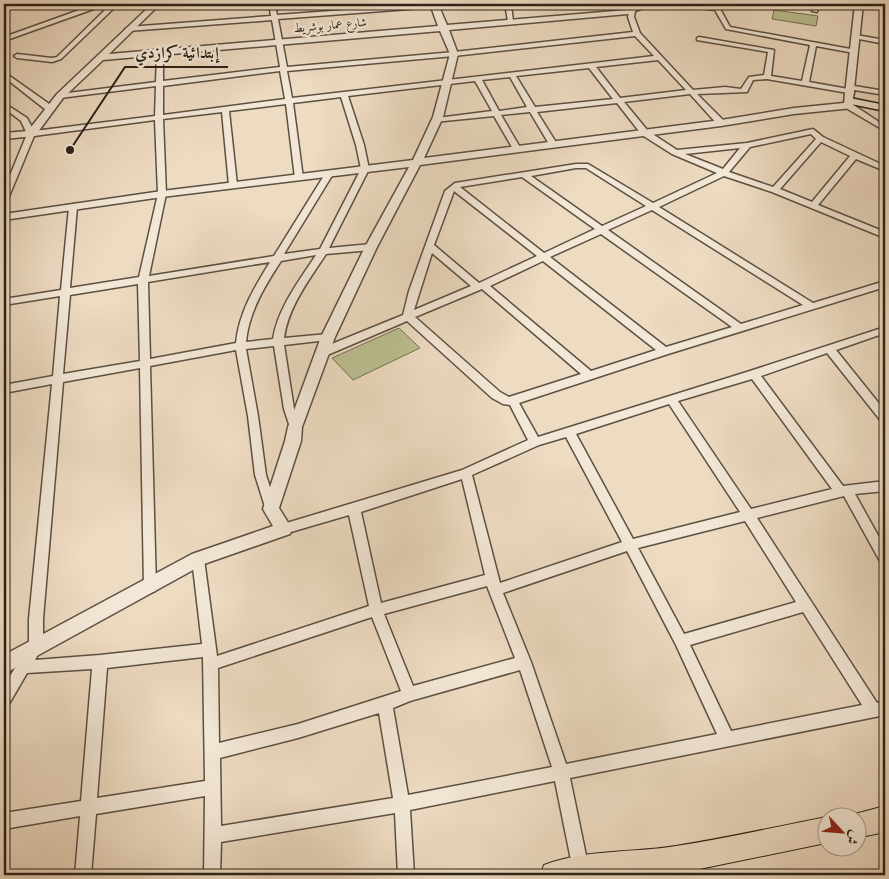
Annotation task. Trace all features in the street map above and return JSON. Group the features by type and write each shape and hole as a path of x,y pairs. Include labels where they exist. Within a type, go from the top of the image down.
{"main road":[{"path":"850,97 885,108"},
{"path":"866,822 885,819"},
{"path":"554,875 581,870 679,868 816,833"}],"street":[{"path":"4,39 102,4 110,10 59,58 52,60 16,56"},
{"path":"4,199 31,134 49,108 154,5 182,4"},
{"path":"272,4 282,70 289,100 299,178"},
{"path":"271,509 291,450 295,427 328,336 370,247 437,120 454,54 434,4"},
{"path":"128,30 448,4"},
{"path":"508,4 511,21"},
{"path":"686,4 718,6 728,28 854,51"},
{"path":"850,97 859,4"},
{"name":"شارع عمار بوشريط","path":"101,57 442,28 648,5"},
{"path":"634,7 631,18 637,34 721,123"},
{"path":"60,96 282,70 637,34"},
{"path":"856,37 885,42"},
{"path":"699,39 772,51 766,77"},
{"path":"805,84 813,44"},
{"path":"150,587 143,280 162,194 159,118 160,53"},
{"path":"4,136 159,118 289,100 478,80 658,58"},
{"path":"591,66 646,133 675,152 724,173 775,190 885,234"},
{"path":"512,75 553,144"},
{"path":"5,76 49,108"},
{"path":"437,120 690,92 725,89 741,92 750,78 766,77 805,84 850,97 885,129"},
{"path":"478,80 517,149"},
{"path":"4,216 721,123 794,111 850,97 885,93"},
{"path":"295,427 289,409 278,342 280,327 286,310 323,251 365,169 360,145 344,94"},
{"path":"4,105 24,120 31,134"},
{"path":"225,109 233,185"},
{"path":"675,152 747,145 812,131 820,139 885,169"},
{"path":"775,190 820,139"},
{"path":"321,353 480,286 724,173 747,145"},
{"path":"813,206 854,156"},
{"path":"408,316 417,283 449,191 454,188 523,174 588,166 813,307"},
{"path":"284,529 271,509 265,495 252,404 241,346 242,331 249,309 329,174"},
{"path":"523,174 740,328"},
{"path":"454,188 664,351"},
{"path":"4,699 36,646 36,619 72,207"},
{"path":"4,302 323,251 370,247"},
{"path":"431,247 590,376"},
{"path":"408,316 496,395 507,401 513,401 664,351 885,284"},
{"path":"4,666 36,646 150,587 198,559 284,529 466,473 535,442 754,374 885,330"},
{"path":"4,389 241,346 328,336"},
{"path":"829,349 885,418"},
{"path":"754,374 844,491 885,559"},
{"path":"213,835 402,804 879,709 806,605 671,399"},
{"path":"513,401 535,442"},
{"path":"569,431 681,641 726,738"},
{"path":"466,473 493,584 524,662 561,771 581,870"},
{"path":"23,667 211,657 376,610 493,584 630,545 748,515 844,491 885,486"},
{"path":"354,509 376,610 409,694"},
{"path":"198,559 211,657 212,875"},
{"path":"681,641 806,605"},
{"path":"83,875 100,662"},
{"path":"212,752 298,731 385,704 409,694 524,662"},
{"path":"385,704 402,804 406,875"},
{"path":"4,820 212,786"}],"green space":[{"path":"774,10 818,16 816,26 772,19"},
{"path":"399,328 420,348 353,380 332,358"}],"place":[{"name":"إبتدائية كرازدي","path":"70,150"}]}
